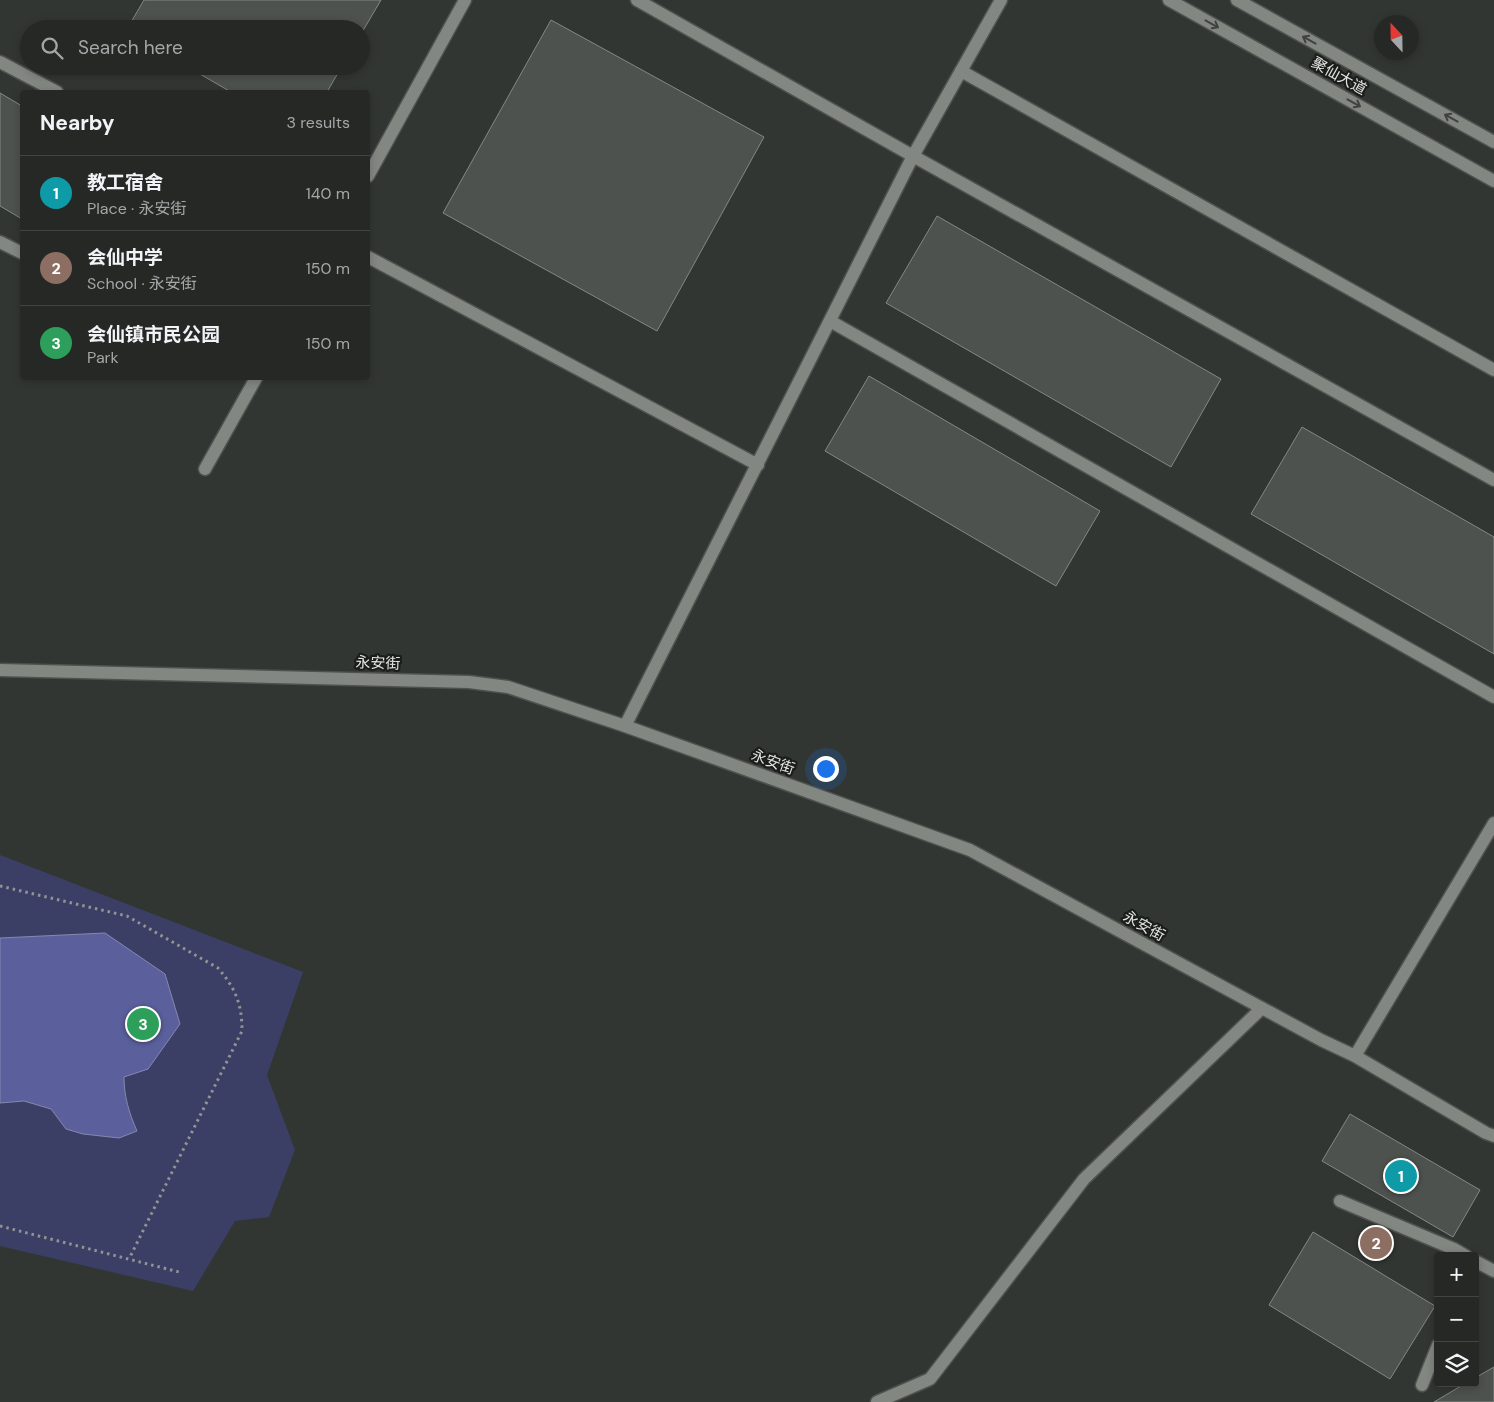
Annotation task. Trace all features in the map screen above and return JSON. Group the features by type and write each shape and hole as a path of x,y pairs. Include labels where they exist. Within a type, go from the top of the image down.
{"street":[{"path":"370,172 465,0"},
{"path":"637,0 1494,480"},
{"path":"625,726 913,156 1001,0"},
{"name":"聚仙大道","path":"1169,0 1494,181"},
{"name":"聚仙大道","path":"1237,0 1494,142"},
{"path":"0,62 20,72"},
{"path":"961,71 1494,370"},
{"path":"25,75 54,90"},
{"path":"0,242 20,252"},
{"path":"370,258 758,464"},
{"path":"830,321 1494,697"},
{"path":"205,469 255,380"},
{"name":"永安街","path":"0,670 469,682 508,687 625,726 970,850 1321,1040 1356,1056 1494,1136"},
{"path":"1356,1056 1494,823"},
{"path":"877,1402 930,1379 1084,1179 1262,1008"},
{"path":"1340,1201 1459,1252"},
{"path":"1479,1263 1494,1271"},
{"path":"1422,1385 1434,1355"}],"path":[{"path":"0,886 127,916 218,968 228,979 239,1001 242,1030 130,1259"},
{"path":"0,1226 180,1272"}],"shaded area":[{"path":"0,855 303,972 267,1075 295,1150 269,1217 235,1221 193,1291 0,1246"},
{"path":"105,933 165,974 180,1024 148,1069 124,1077 128,1104 137,1131 119,1138 83,1134 66,1129 51,1109 24,1101 0,1103 0,938"}],"building":[{"path":"144,0 381,0 369,20 132,20"},
{"path":"551,20 764,137 657,331 443,213"},
{"path":"202,75 337,75 328,90 228,90"},
{"path":"0,93 20,105 20,218 0,206"},
{"path":"937,216 1221,379 1171,467 886,303"},
{"path":"869,376 1100,511 1056,586 825,451"},
{"path":"1302,427 1494,537 1494,654 1251,514"},
{"path":"1350,1114 1480,1190 1453,1237 1322,1161"},
{"path":"1313,1232 1434,1305 1434,1308 1390,1379 1269,1305"},
{"path":"1494,1367 1494,1402 1434,1402 1459,1387 1479,1387 1479,1376"}],"place":[{"name":"会仙镇市民公园","path":"143,1024"},
{"name":"教工宿舍","path":"1401,1176"},
{"name":"会仙中学","path":"1376,1243"}]}
